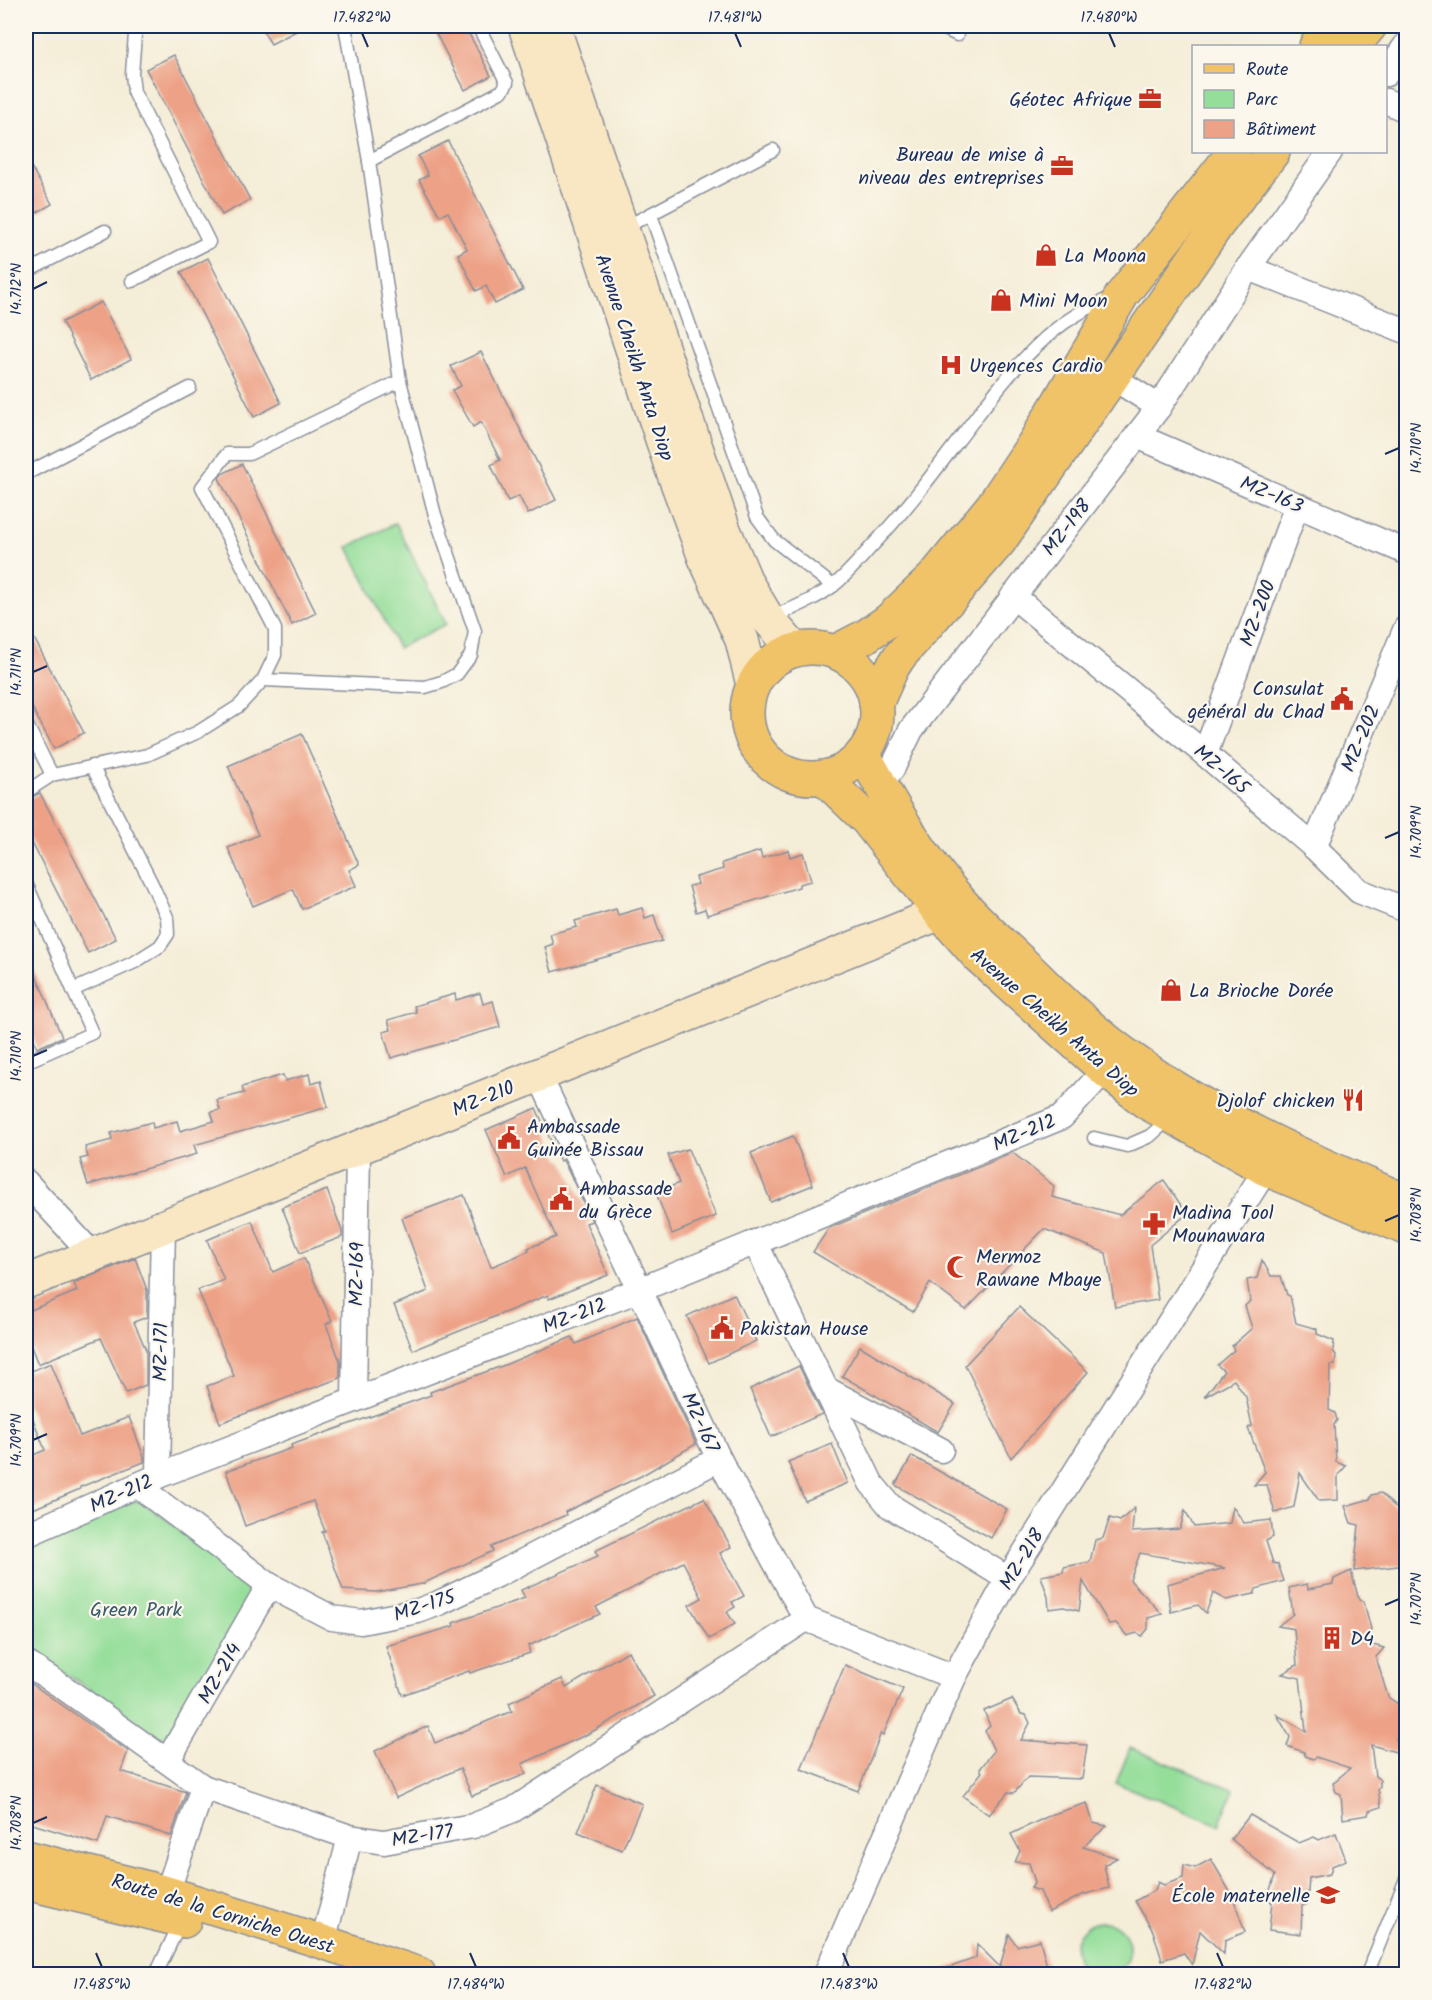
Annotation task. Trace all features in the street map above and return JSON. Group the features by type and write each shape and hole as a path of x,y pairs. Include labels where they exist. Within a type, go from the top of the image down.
{"main road":[{"path":"1317,45 1332,26"},
{"path":"1354,45 1370,26"},
{"path":"835,652 890,620 934,577 993,505 1035,442 1122,295 1233,153"},
{"path":"876,704 899,657 999,542 1217,225 1272,153"},
{"path":"822,649 835,652 850,660 863,672 872,687 876,704 876,721 872,738 863,753 838,773 823,777 803,778 783,772 766,760 754,744 748,725 747,704 753,685 763,670 778,658 795,650 822,649"},
{"name":"Avenue Cheikh Anta Diop","path":"863,753 922,853 958,899 1098,1034 1177,1089 1256,1132 1407,1201"},
{"name":"Avenue Cheikh Anta Diop","path":"823,777 876,830 940,913 999,977 1105,1070 1146,1102 1266,1169 1407,1228"},
{"name":"Route de la Corniche Ouest","path":"26,1857 175,1907 352,1974"},
{"name":"Route de la Corniche Ouest","path":"26,1883 175,1907 323,1942 419,1974"}],"street":[{"name":"Avenue Cheikh Anta Diop","path":"525,26 671,465 705,558 742,640 753,685"},
{"name":"Avenue Cheikh Anta Diop","path":"553,26 724,530 747,584 768,620 795,650"},
{"path":"1387,73 1407,45"},
{"path":"1387,101 1407,110"},
{"name":"MZ-198","path":"880,783 892,769 911,730 1159,407 1248,268 1329,153"},
{"path":"1248,268 1407,332"},
{"path":"1112,377 1159,407"},
{"name":"MZ-163","path":"1137,436 1407,552"},
{"name":"MZ-200","path":"1205,754 1297,505"},
{"name":"MZ-165","path":"1013,596 1205,754 1314,847 1359,891 1407,910"},
{"name":"MZ-202","path":"1314,847 1407,628"},
{"name":"MZ-210","path":"26,1282 940,913"},
{"name":"MZ-212","path":"26,1535 148,1481 639,1290 1062,1117 1105,1070"},
{"name":"MZ-167","path":"539,1075 719,1459 806,1619"},
{"name":"MZ-169","path":"354,1400 358,1149"},
{"name":"MZ-218","path":"826,1974 954,1677 1008,1579 1266,1169"},
{"path":"26,1182 93,1255"},
{"name":"MZ-171","path":"148,1481 163,1227"},
{"path":"755,1242 878,1494 890,1506 1008,1579"},
{"path":"826,1389 940,1450"},
{"name":"MZ-175","path":"148,1481 269,1585 332,1618 361,1622 418,1611 439,1603 719,1459"},
{"name":"MZ-214","path":"168,1760 269,1585"},
{"path":"806,1619 954,1677"},
{"name":"MZ-177","path":"26,1663 168,1760 203,1787 350,1837 384,1842 473,1826 513,1810 806,1619"},
{"path":"175,1907 203,1787"},
{"path":"323,1942 350,1837"}],"lane":[{"path":"263,680 424,687 442,682 457,674 471,655 475,631 435,515 400,381 369,161 345,26"},
{"path":"369,161 502,91 507,83 478,26"},
{"path":"939,26 957,35"},
{"path":"132,281 209,242 134,92 132,74 135,34"},
{"path":"621,230 773,150"},
{"path":"651,214 757,517 774,540 832,586"},
{"path":"26,272 105,231"},
{"path":"768,620 832,586 849,572 904,512 997,390 1035,347 1094,303 1122,295"},
{"path":"26,792 52,775 147,755 198,732 239,706 263,680 275,655 275,629 202,487 227,454 249,454 400,381"},
{"path":"26,474 190,388"},
{"path":"26,723 52,775"},
{"path":"73,990 135,962 160,946 168,934 167,917 92,766"},
{"path":"26,883 92,1033 26,1062"},
{"path":"1094,1138 1127,1146 1156,1131 1171,1117"},
{"path":"1367,1974 1407,1879"},
{"path":"156,1974 175,1907"}],"green space":[{"path":"396,523 446,624 398,648 348,547"},
{"name":"Green Park","path":"139,1500 247,1577 253,1593 177,1733 156,1739 79,1682 26,1651 26,1546 116,1506"},
{"path":"1130,1748 1234,1790 1219,1825 1116,1783"},
{"path":"1102,1922 1112,1924 1121,1930 1127,1939 1129,1949 1127,1959 1121,1968 1112,1974 1102,1976 1092,1974 1083,1968 1077,1959 1075,1949 1077,1939 1083,1930 1092,1924"}],"building":[{"path":"260,26 306,26 271,44"},
{"path":"432,26 465,26 491,76 465,90"},
{"path":"174,55 250,200 222,215 146,69"},
{"path":"448,141 523,290 495,304 486,286 476,291 458,254 467,249 448,212 440,216 419,180 428,175 418,156"},
{"path":"26,158 52,204 26,219"},
{"path":"208,258 281,403 254,417 181,272"},
{"path":"101,302 131,359 91,380 62,322"},
{"path":"481,352 556,500 528,514 519,496 508,501 491,465 500,460 481,422 473,427 452,390 461,386 451,366"},
{"path":"242,464 316,613 292,625 219,478 222,474"},
{"path":"26,623 84,733 54,749 26,696"},
{"path":"302,734 359,865 349,870 356,886 302,909 293,889 253,906 228,848 258,835 228,766"},
{"path":"40,793 116,939 88,953 26,831 26,800"},
{"path":"788,850 790,857 803,853 811,881 799,884 799,887 707,915 705,909 696,912 689,886 698,884 696,877 723,869 722,863 760,851 762,858"},
{"path":"642,908 645,918 654,915 662,941 552,972 545,947 553,944 550,934 577,927 575,921 616,909 618,915"},
{"path":"26,951 62,1037 37,1048 26,1021"},
{"path":"480,993 483,1004 493,1001 500,1027 391,1058 383,1032 391,1030 388,1020 416,1012 414,1006 455,994 456,1000"},
{"path":"309,1074 311,1084 321,1081 328,1107 194,1145 197,1154 88,1185 80,1159 88,1157 85,1147 112,1140 111,1133 152,1122 153,1128 177,1121 180,1131 214,1121 211,1112 220,1110 217,1100 244,1093 242,1087 283,1075 285,1081"},
{"path":"536,1108 560,1161 563,1160 592,1221 586,1223 608,1275 549,1299 548,1295 413,1350 394,1305 428,1291 402,1218 464,1195 491,1267 556,1237 525,1168 507,1177 486,1130"},
{"path":"793,1136 813,1185 771,1202 751,1153"},
{"path":"688,1149 716,1216 672,1234 656,1193 679,1183 668,1155"},
{"path":"1013,1153 1054,1186 1052,1197 1120,1215 1164,1180 1187,1214 1150,1245 1158,1300 1115,1307 1106,1253 1044,1229 966,1310 930,1283 913,1312 813,1252 829,1228"},
{"path":"327,1190 342,1231 342,1237 300,1253 282,1207"},
{"path":"252,1221 273,1272 304,1258 332,1321 326,1324 340,1361 340,1378 220,1423 207,1386 234,1376 198,1290 224,1280 207,1240"},
{"path":"135,1258 147,1290 147,1317 134,1322 146,1350 146,1385 126,1393 101,1338 38,1364 26,1334 26,1312 77,1291 74,1283"},
{"path":"1262,1260 1271,1276 1281,1276 1287,1295 1290,1296 1296,1323 1317,1329 1317,1334 1334,1341 1333,1351 1336,1355 1335,1365 1330,1365 1329,1410 1335,1413 1337,1420 1334,1425 1336,1462 1346,1466 1338,1475 1338,1500 1319,1501 1300,1473 1294,1507 1275,1513 1267,1485 1254,1485 1265,1472 1248,1428 1252,1426 1246,1397 1234,1380 1204,1397 1224,1371 1217,1365 1234,1350 1232,1346 1252,1328 1245,1306 1250,1301 1247,1280 1257,1278"},
{"name":"Pakistan House","path":"734,1294 756,1341 709,1363 687,1316"},
{"path":"1019,1307 1088,1372 1011,1458 965,1365"},
{"path":"637,1317 696,1444 641,1476 565,1512 566,1515 491,1547 493,1551 422,1584 376,1592 343,1590 313,1501 245,1526 226,1471 431,1395 430,1392 572,1337 576,1344"},
{"path":"860,1346 955,1404 938,1432 842,1376"},
{"path":"51,1363 80,1436 129,1417 144,1462 80,1487 80,1489 26,1512 26,1458 45,1450 26,1401 26,1373"},
{"path":"799,1366 822,1414 771,1437 750,1389"},
{"path":"832,1444 848,1483 805,1501 788,1462"},
{"path":"912,1456 1007,1509 991,1538 895,1485"},
{"path":"1381,1493 1407,1519 1407,1565 1354,1571 1359,1525 1351,1523 1345,1506 1370,1499 1372,1495"},
{"path":"704,1498 731,1547 720,1553 744,1596 732,1602 735,1607 727,1612 735,1624 709,1639 689,1605 702,1598 683,1562 596,1607 600,1614 528,1646 530,1653 470,1673 469,1671 402,1695 386,1646 454,1626 453,1623 525,1598 521,1590 598,1556 595,1551"},
{"path":"1233,1507 1244,1523 1271,1520 1273,1537 1266,1541 1273,1563 1278,1564 1284,1581 1256,1589 1254,1594 1226,1600 1213,1593 1206,1613 1198,1605 1171,1612 1167,1584 1225,1568 1140,1553 1130,1580 1162,1614 1148,1618 1148,1629 1142,1636 1137,1633 1127,1636 1116,1623 1109,1624 1083,1581 1079,1611 1064,1607 1049,1609 1048,1597 1041,1576 1063,1572 1064,1567 1090,1562 1095,1540 1103,1538 1110,1518 1120,1521 1134,1508 1132,1532 1180,1529 1185,1510 1194,1527 1230,1523"},
{"path":"1351,1571 1359,1600 1364,1602 1371,1629 1365,1643 1384,1648 1376,1657 1388,1697 1407,1710 1407,1729 1396,1738 1403,1754 1371,1745 1375,1776 1380,1780 1378,1789 1381,1807 1369,1811 1368,1815 1343,1819 1341,1794 1336,1792 1333,1783 1350,1768 1316,1757 1313,1759 1305,1756 1304,1752 1287,1746 1290,1737 1277,1715 1306,1731 1300,1678 1282,1674 1297,1665 1294,1629 1278,1626 1293,1614 1289,1588 1307,1584 1308,1589 1333,1584 1334,1579"},
{"path":"628,1651 654,1696 590,1733 522,1764 526,1774 472,1796 460,1768 396,1798 375,1751 428,1726 435,1743 512,1711 509,1703 562,1679 566,1688"},
{"path":"845,1665 903,1689 883,1735 881,1733 858,1791 801,1769"},
{"path":"26,1680 128,1751 121,1771 186,1792 171,1836 107,1816 98,1844 26,1822"},
{"path":"1012,1699 1030,1723 1021,1740 1087,1745 1082,1779 1028,1777 1014,1793 1008,1792 989,1815 963,1796 982,1772 980,1769 994,1751 985,1731 990,1726 984,1711"},
{"path":"597,1785 642,1804 622,1850 578,1832"},
{"path":"1087,1803 1093,1823 1107,1826 1083,1847 1117,1858 1104,1865 1109,1888 1082,1895 1049,1912 1040,1891 1031,1888 1035,1882 1029,1863 1015,1862 1020,1851 1011,1834 1053,1814"},
{"path":"1250,1815 1299,1843 1314,1837 1319,1840 1336,1833 1346,1860 1332,1866 1330,1874 1309,1878 1307,1904 1302,1906 1301,1934 1269,1930 1272,1902 1267,1899 1275,1875 1231,1839"},
{"path":"1211,1859 1233,1897 1245,1932 1225,1940 1224,1954 1200,1931 1192,1965 1184,1953 1162,1960 1153,1931 1135,1901 1155,1890 1158,1882 1164,1885 1183,1878 1184,1865 1195,1868"},
{"path":"1009,1934 1017,1946 1040,1940 1049,1974 937,1974 937,1972 976,1958 977,1944 1000,1967"}],"place":[{"name":"Géotec Afrique","path":"1150,99"},
{"name":"Bureau de mise à niveau des entreprises","path":"1062,166"},
{"name":"La Moona","path":"1046,255"},
{"name":"Mini Moon","path":"1001,300"},
{"name":"Urgences Cardio","path":"951,365"},
{"name":"Consulat général du Chad","path":"1342,699"},
{"name":"La Brioche Dorée","path":"1171,990"},
{"name":"Djolof chicken","path":"1353,1100"},
{"name":"Ambassade Guinée Bissau","path":"509,1138"},
{"name":"Ambassade du Grèce","path":"561,1199"},
{"name":"Madina Tool Mounawara","path":"1154,1224"},
{"name":"Mermoz Rawane Mbaye","path":"958,1267"},
{"name":"Pakistan House","path":"722,1328"},
{"name":"D4","path":"1332,1638"},
{"name":"École maternelle","path":"1328,1895"}]}
